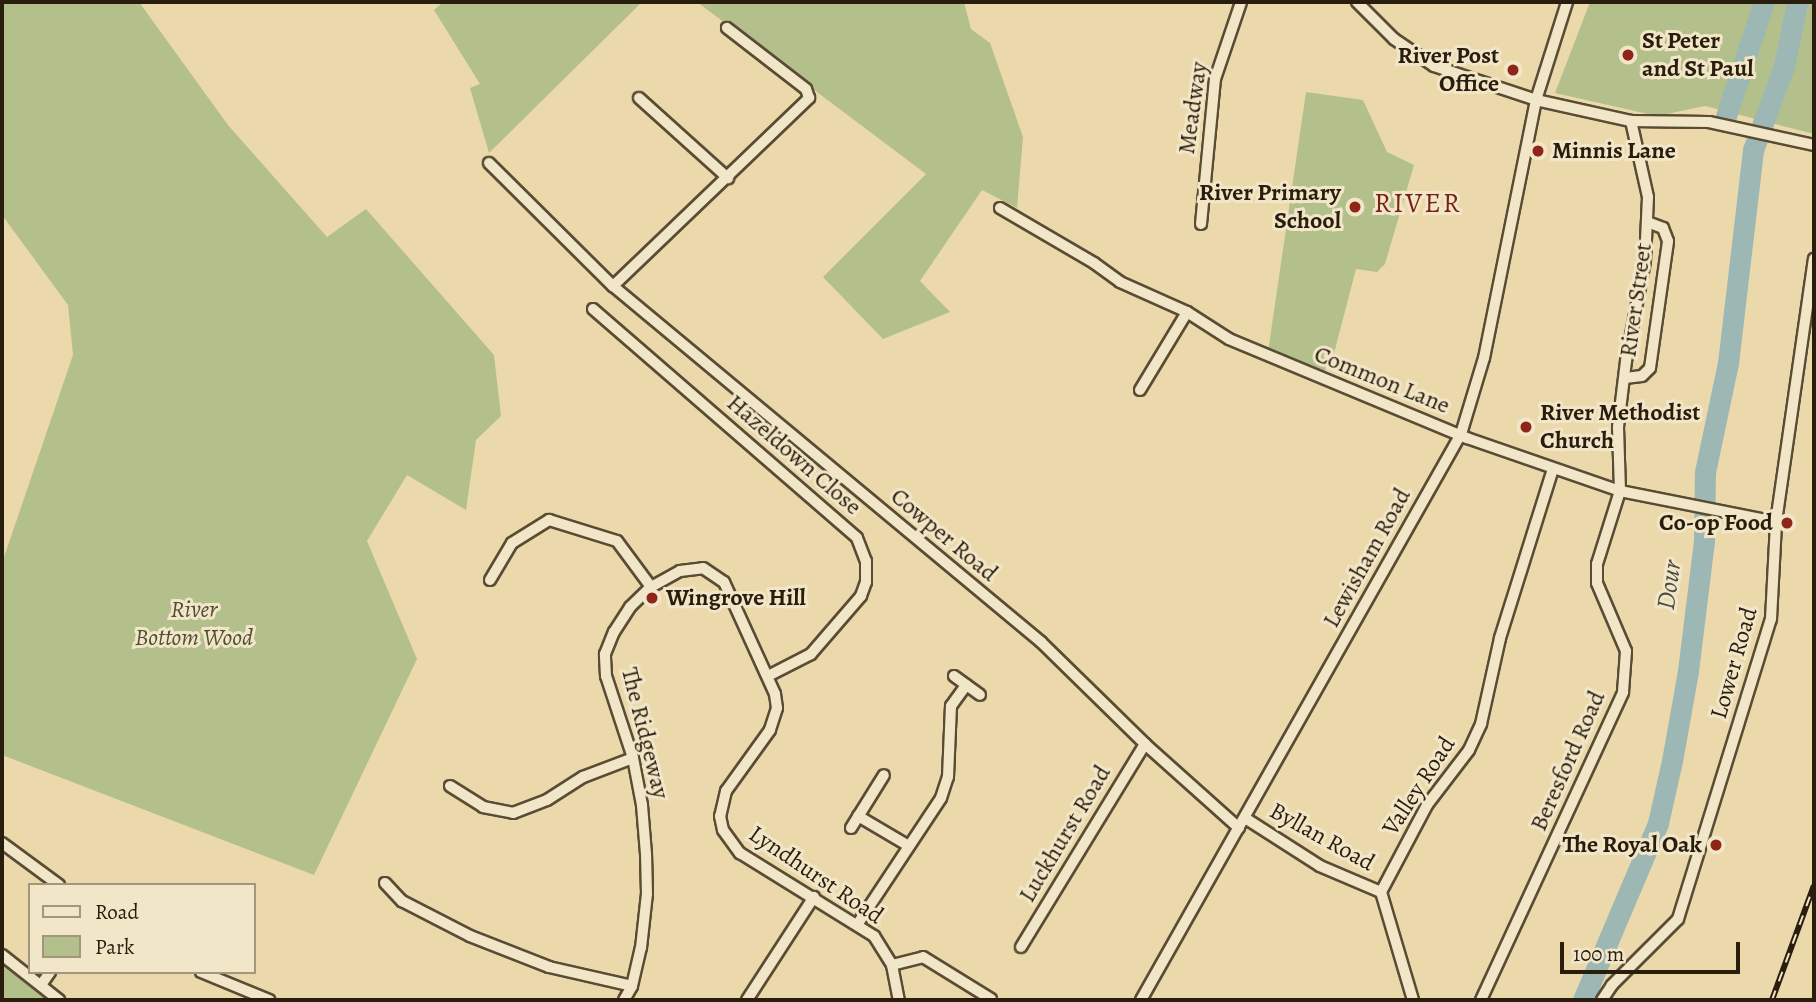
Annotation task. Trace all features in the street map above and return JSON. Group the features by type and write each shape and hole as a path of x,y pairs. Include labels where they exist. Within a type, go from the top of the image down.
{"street":[{"name":"Meadway","path":"1201,223 1215,79 1241,2"},
{"path":"1357,2 1394,39 1434,66 1536,100 1631,121 1709,122 1814,145"},
{"name":"Lewisham Road","path":"1141,1000 1461,434 1484,358 1536,100 1567,2"},
{"path":"613,286 807,102 809,93 727,28"},
{"path":"639,98 728,178"},
{"name":"River Street","path":"1620,491 1618,426 1645,261 1648,197 1631,121"},
{"name":"Cowper Road","path":"489,163 613,286 1041,642 1145,744 1242,823"},
{"name":"Common Lane","path":"1000,208 1094,263 1120,282 1187,312 1229,339 1279,361 1553,470 1620,491 1776,522"},
{"name":"River Street","path":"1625,378 1642,376 1650,368 1665,267 1668,241 1663,228 1647,222"},
{"name":"Lower Road","path":"1601,1000 1612,985 1678,919 1771,619 1776,522 1814,259"},
{"name":"Hazeldown Close","path":"593,309 857,538 866,561 866,583 860,596 811,654 768,676"},
{"path":"1140,390 1187,312"},
{"name":"Valley Road","path":"1381,892 1427,805 1469,750 1480,724 1500,638 1553,470"},
{"name":"Beresford Road","path":"1481,1000 1623,692 1626,651 1597,583 1597,564 1620,491"},
{"path":"490,580 512,543 549,520 617,541 651,587"},
{"name":"Lyndhurst Road","path":"703,568 724,582 775,694 775,720 726,791 722,802 723,830 740,853 874,936 892,965 898,1000"},
{"name":"The Ridgeway","path":"624,1000 632,986 641,948 647,894 642,805 633,758 606,676 606,654 614,632 630,607 651,587 680,571 703,568"},
{"path":"954,676 980,695"},
{"path":"857,925 941,798 948,777 951,706 966,685"},
{"name":"Luckhurst Road","path":"1021,947 1145,744"},
{"path":"450,786 483,807 513,813 547,800 583,777 633,758"},
{"path":"850,828 884,775"},
{"path":"858,816 909,846"},
{"name":"Byllan Road","path":"1242,823 1320,866 1381,892"},
{"path":"2,843 56,883"},
{"path":"385,883 402,901 470,936 549,967 632,986"},
{"path":"1381,892 1413,1000"},
{"path":"747,1000 814,897"},
{"path":"2,955 59,1000"},
{"path":"892,965 923,957 991,999"},
{"path":"41,985 49,974"},
{"path":"206,974 269,1000"}],"green space":[{"name":"River Bottom Wood","path":"2,2 139,2 228,125 327,237 366,209 494,355 501,416 476,440 466,510 407,475 367,541 417,659 314,875 2,755 2,563 73,355 68,305 2,215"},
{"path":"443,2 642,2 489,153 470,88 480,84 434,10"},
{"path":"697,2 964,2 971,29 990,43 1023,137 1017,208 982,190 920,281 950,312 883,339 823,277 926,174"},
{"path":"1590,2 1814,2 1814,134 1705,106 1657,116 1555,93"},
{"path":"1306,92 1363,100 1387,152 1414,165 1385,264 1377,272 1356,269 1332,361 1326,360 1325,374 1268,352"},
{"path":"2,964 47,1000 2,1000"}],"waterway":[{"name":"Dour","path":"1726,116 1764,2"},
{"name":"Dour","path":"1583,1000 1658,823 1672,761 1688,671 1704,540 1705,472 1728,363 1753,150 1784,66 1797,2"}],"railway":[{"path":"1772,1000 1814,885"}],"place":[{"name":"St Peter and St Paul","path":"1628,55"},
{"name":"River Post Office","path":"1513,70"},
{"name":"Minnis Lane","path":"1538,151"},
{"name":"River Primary School","path":"1355,207"},
{"name":"River Methodist Church","path":"1526,427"},
{"name":"Co-op Food","path":"1787,523"},
{"name":"Wingrove Hill","path":"652,598"},
{"name":"The Royal Oak","path":"1716,845"}],"district":[{"name":"RIVER","path":"1418,203"}]}
